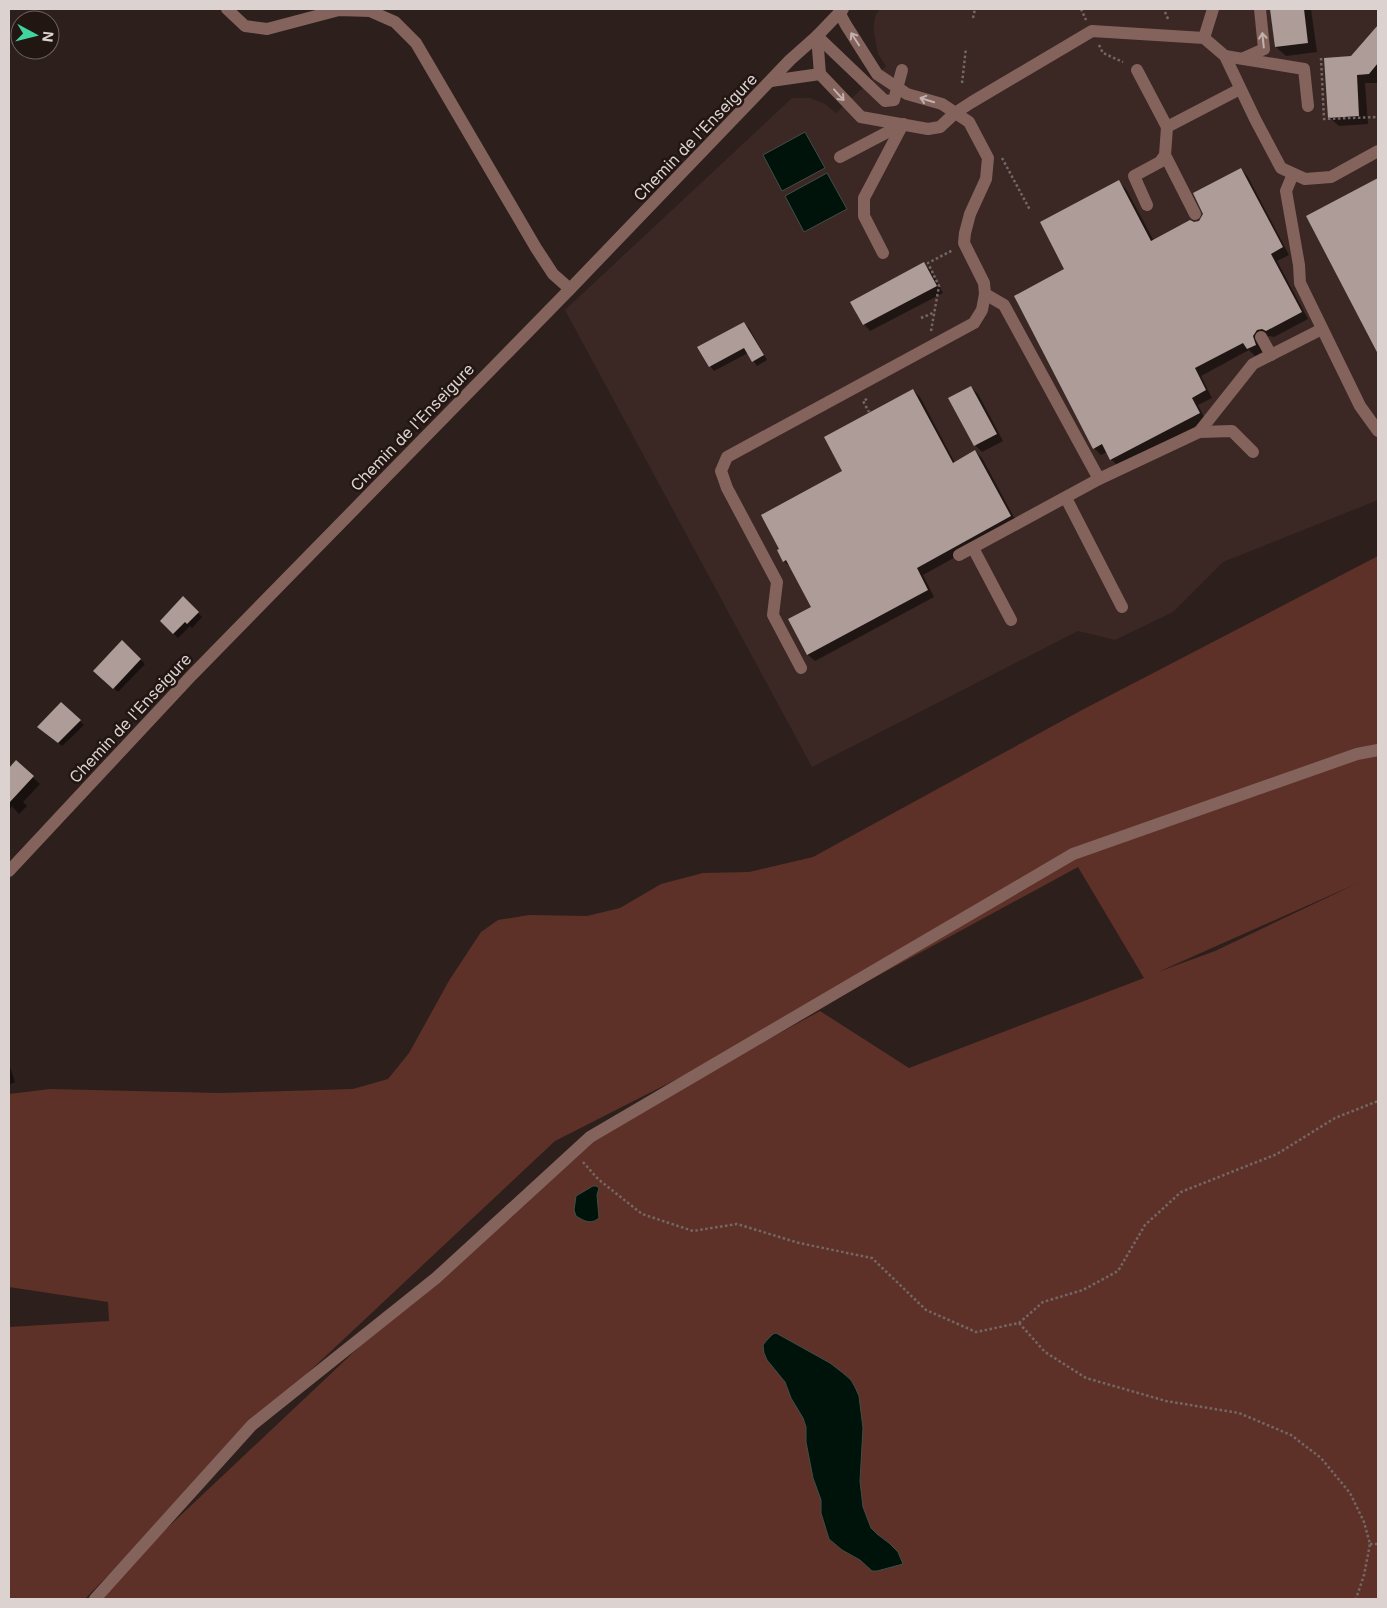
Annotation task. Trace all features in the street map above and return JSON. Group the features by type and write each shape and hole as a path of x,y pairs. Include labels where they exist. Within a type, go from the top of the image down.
{"street":[{"path":"227,9 245,26 267,28 339,10 370,11 395,22 416,42 536,248 553,274 570,289"},
{"path":"1204,38 1213,9"},
{"path":"1244,58 1264,49 1260,9"},
{"path":"801,668 773,616 777,582 727,488 721,471 727,456 974,323 982,310 985,294 984,283 964,243 970,214 986,180 988,158 969,122 942,104 907,94 877,74 846,25 841,10"},
{"name":"Chemin de l'Enseigure","path":"9,871 192,675 841,10"},
{"path":"817,36 820,74 861,117 928,129 940,127 972,102 1092,31 1204,38 1225,56 1281,168 1305,179 1331,177 1378,151"},
{"path":"817,36 885,101 894,100 902,70"},
{"path":"1225,56 1304,69 1308,106"},
{"path":"1137,70 1167,127 1165,155 1195,214"},
{"path":"771,81 820,74"},
{"path":"1167,127 1240,89"},
{"path":"840,157 903,124"},
{"path":"883,253 864,216 864,198 903,124"},
{"path":"1147,205 1134,176 1160,162 1165,155"},
{"path":"1293,174 1286,191 1299,265 1300,283 1360,406 1378,431"},
{"path":"985,294 1004,305 1099,479"},
{"path":"1199,432 1253,364 1322,329"},
{"path":"1262,337 1271,355"},
{"path":"960,556 1099,479 1199,432 1232,431 1253,452"},
{"path":"1066,498 1122,607"},
{"path":"973,548 1011,620"},
{"path":"95,1599 252,1425 436,1278 590,1137 1073,854 1357,754 1378,750"}],"path":[{"path":"973,18 976,9"},
{"path":"1081,9 1087,21"},
{"path":"1165,12 1168,19"},
{"path":"1097,41 1103,53 1123,62"},
{"path":"962,84 966,48"},
{"path":"1321,58 1324,120 1378,117"},
{"path":"998,151 1030,210"},
{"path":"931,331 940,286 928,263 954,249"},
{"path":"921,318 934,312"},
{"path":"867,399 863,401 869,412"},
{"path":"574,1152 598,1180 642,1214 693,1231 737,1224 800,1243 872,1258 926,1310 976,1332 1019,1323 1043,1302 1083,1290 1118,1271 1145,1225 1181,1192 1277,1154 1335,1118 1378,1101"},
{"path":"1019,1323 1045,1352 1086,1378 1166,1401 1239,1413 1292,1435 1321,1458 1350,1493 1364,1522 1370,1544 1364,1575 1356,1599"},
{"path":"1370,1544 1378,1544"}],"shaded area":[{"path":"880,9 1378,9 1378,500 1223,562 1173,612 1115,640 1078,631 812,767 565,310 792,98 810,98 825,104 836,113 886,66 878,54 874,32 876,14"},
{"path":"805,132 825,168 782,191 763,155"},
{"path":"827,173 847,209 804,232 785,196"},
{"path":"1378,556 1378,1599 92,1599 571,1147 820,1011 909,1068 1144,978 1078,867 848,992 555,1141 281,1398 85,1599 9,1599 9,1327 109,1321 108,1302 9,1287 9,1094 50,1089 219,1093 353,1089 388,1079 409,1053 450,979 481,932 498,920 529,915 587,916 620,908 661,884 703,873 749,872 813,857 1082,710","holes":["1358,883 1215,951 1158,972"]},
{"path":"593,1186 599,1188 597,1195 599,1218 588,1222 576,1216 574,1210 576,1196"},
{"path":"776,1333 830,1363 851,1380 855,1387 859,1396 863,1428 860,1481 863,1507 871,1528 898,1552 903,1564 872,1571 860,1560 842,1550 829,1539 821,1513 821,1500 813,1478 803,1418 791,1398 785,1382 767,1360 764,1353 763,1345"}],"building":[{"path":"1270,9 1304,9 1308,43 1275,47"},
{"path":"1378,25 1378,63 1369,74 1357,75 1359,116 1328,118 1324,58 1351,56"},
{"path":"1241,168 1283,247 1271,254 1302,312 1266,331 1262,329 1257,330 1253,336 1256,345 1247,349 1243,343 1195,368 1206,390 1192,398 1200,413 1110,460 1102,444 1093,449 1014,296 1064,269 1040,222 1119,180 1151,241 1190,220 1194,222 1199,221 1203,214 1193,193"},
{"path":"1378,178 1378,354 1306,216"},
{"path":"924,262 937,286 863,325 850,302"},
{"path":"744,322 764,355 752,362 744,348 709,367 697,347"},
{"path":"971,386 997,434 974,446 948,398"},
{"path":"913,389 953,463 975,450 1011,516 917,568 928,590 807,655 788,619 811,607 786,560 783,562 777,550 779,549 761,515 842,471 824,437"},
{"path":"183,596 199,612 173,634 160,621"},
{"path":"122,640 141,659 113,689 93,671"},
{"path":"61,702 81,720 58,743 37,727"},
{"path":"16,760 34,776 9,803 9,768"}]}
